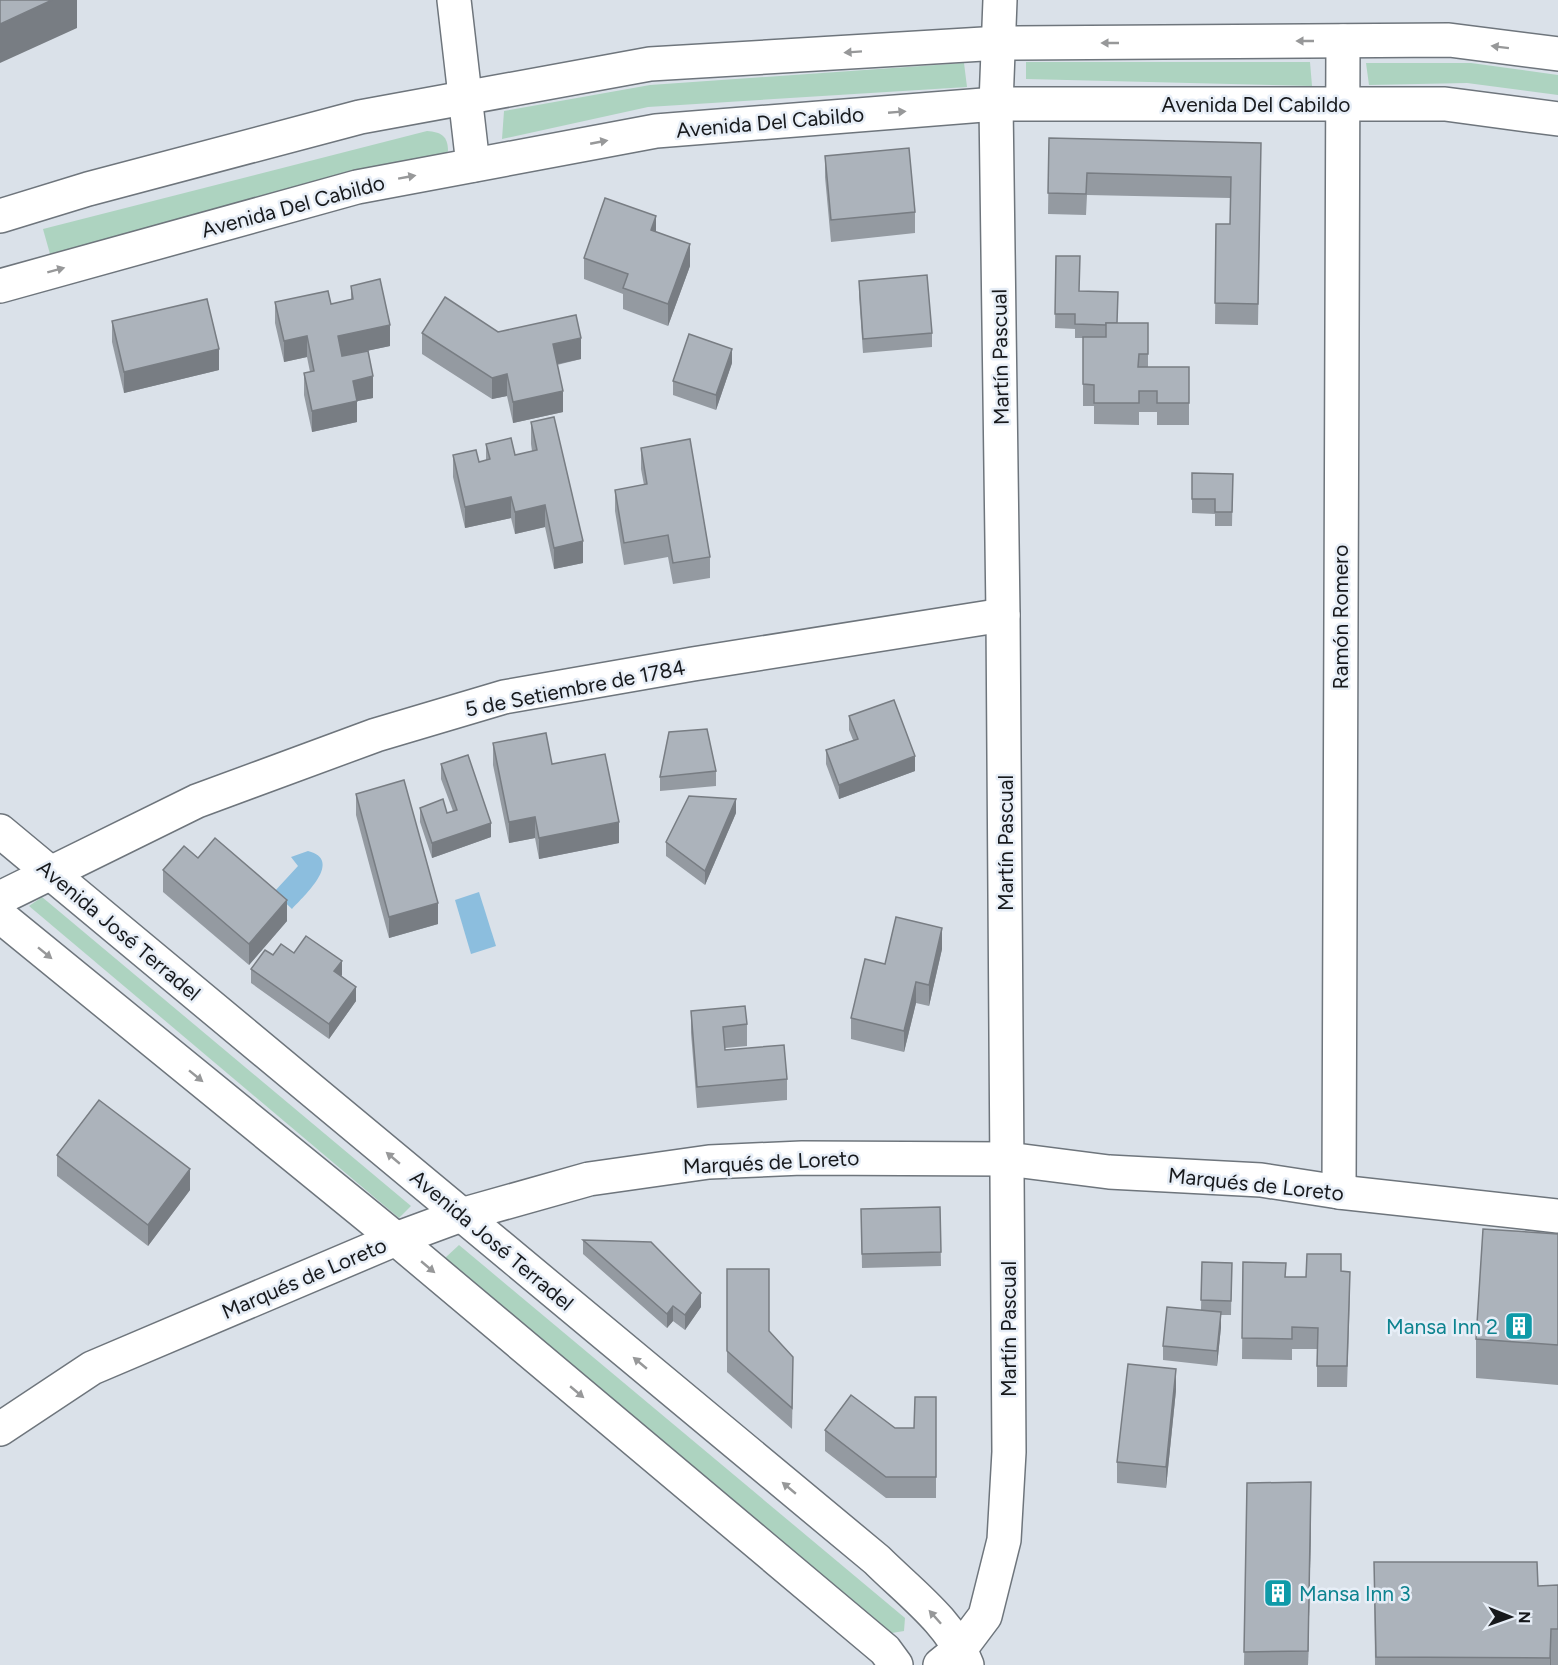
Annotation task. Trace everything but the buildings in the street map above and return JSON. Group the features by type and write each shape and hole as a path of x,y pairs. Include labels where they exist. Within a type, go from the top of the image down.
{"street":[{"path":"454,0 473,165"},
{"name":"Martín Pascual","path":"956,1659 985,1616 1004,1540 1009,1452 1003,615 996,104 1000,0"},
{"path":"0,216 88,189 360,117 650,64 1000,43 1449,40 1558,54"},
{"name":"Ramón Romero","path":"1339,1192 1340,104 1342,41"},
{"name":"Avenida Del Cabildo","path":"0,286 357,187 656,131 996,104 1445,104 1558,119"},
{"name":"5 de Setiembre de 1784","path":"0,898 197,801 376,735 504,698 693,664 1003,615"},
{"name":"Avenida José Terradel","path":"0,831 877,1560 933,1615 956,1659"},
{"path":"0,916 396,1239 885,1650 896,1665"},
{"name":"Marqués de Loreto","path":"0,1429 92,1368 396,1239 462,1215 590,1179 709,1162 802,1158 1007,1159 1109,1172 1261,1180 1339,1192 1558,1216"}],"green space":[{"path":"1026,62 1310,62 1312,86 1026,79"},
{"path":"964,63 967,87 648,107 502,139 504,111 650,85"},
{"path":"1366,63 1471,63 1558,75 1558,95 1467,83 1369,85"},
{"path":"427,131 436,132 445,138 448,151 442,159 50,254 43,229"},
{"path":"42,897 411,1206 399,1218 29,906"},
{"path":"459,1245 905,1618 904,1631 892,1633 445,1258"}],"water":[{"path":"308,851 318,856 322,862 322,870 312,887 292,909 274,892 298,866 291,857"},
{"path":"479,892 496,946 471,954 455,900"}],"place":[{"name":"Mansa Inn 2","path":"1519,1326"},
{"name":"Mansa Inn 3","path":"1278,1593"}]}
